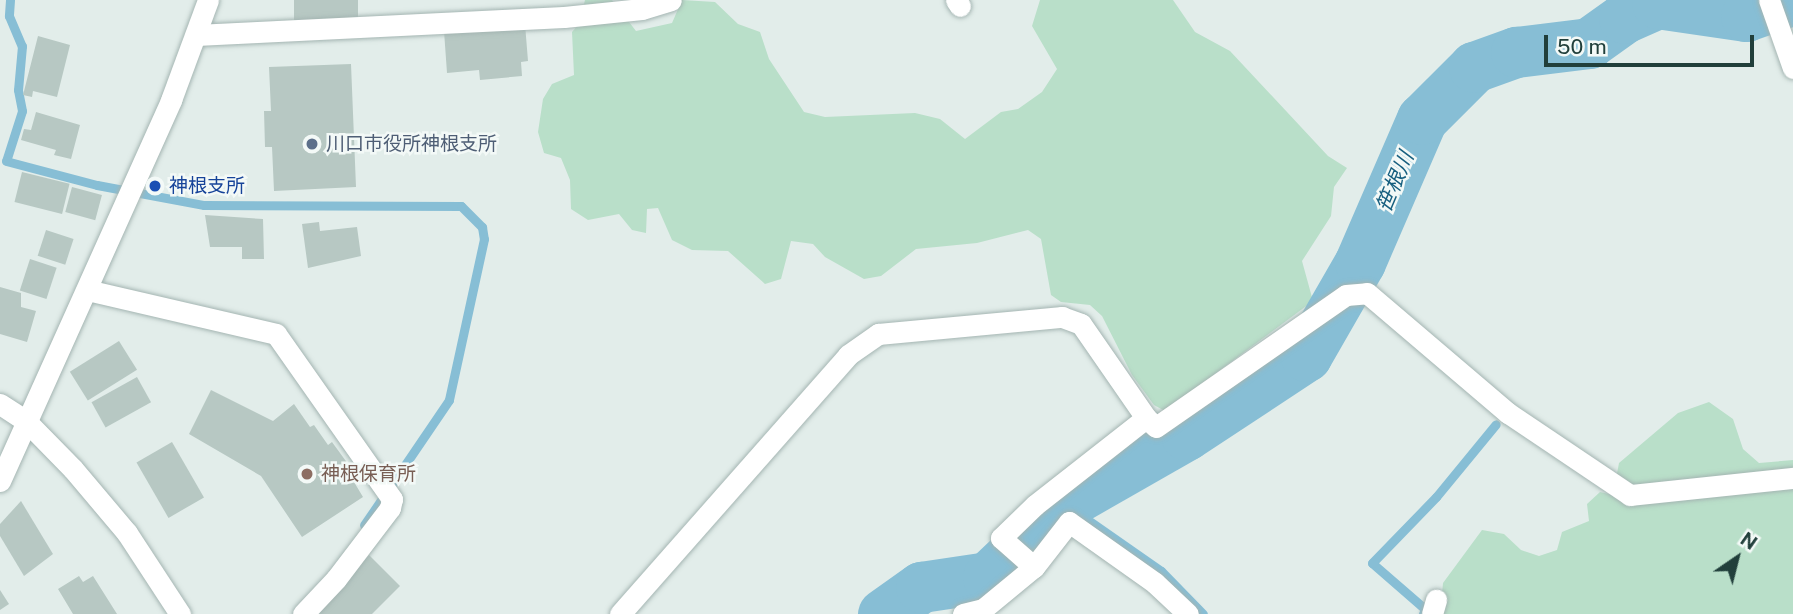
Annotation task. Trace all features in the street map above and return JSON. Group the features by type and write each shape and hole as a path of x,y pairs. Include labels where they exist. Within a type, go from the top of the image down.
{"street":[{"path":"0,481 87,290 196,35 208,0"},
{"path":"196,35 564,17 642,9 671,0"},
{"path":"1769,0 1793,68"},
{"path":"87,290 276,334 392,499 390,508 344,569 303,614"},
{"path":"620,614 848,355 878,334 1062,317 1081,324 1146,418 1156,427 1334,301 1367,293 1508,413 1630,495 1793,478"},
{"path":"0,404 26,421 127,533 180,614"},
{"path":"1034,567 1001,538 1035,505 1146,418"},
{"path":"963,614 983,609 1034,567 1069,522 1156,583 1188,614"}],"green space":[{"path":"585,0 612,0 636,31 672,23 682,0 715,2 738,24 760,32 769,59 804,112 825,117 915,113 940,119 965,139 1001,112 1018,109 1042,92 1057,69 1032,26 1040,0 1173,0 1195,32 1230,51 1328,156 1347,168 1334,187 1331,216 1302,261 1313,301 1165,411 1154,405 1132,375 1102,316 1090,305 1061,302 1051,295 1041,239 1028,230 977,243 916,249 881,276 864,279 825,257 813,244 791,241 781,279 765,284 728,251 692,250 672,240 658,208 647,209 646,233 632,230 619,214 588,220 571,209 570,180 561,158 544,153 538,132 543,99 552,84 574,75 572,32 579,24"},
{"path":"1709,402 1733,419 1743,449 1759,463 1793,460 1793,614 1440,614 1443,583 1482,530 1504,534 1521,550 1539,556 1557,550 1562,532 1589,521 1587,504 1600,492 1613,495 1619,463 1678,413"}],"building":[{"path":"294,0 358,0 358,23 294,23"},
{"path":"525,24 528,61 521,62 522,76 480,80 479,70 447,73 444,31"},
{"path":"38,36 70,45 57,97 33,91 32,97 23,95"},
{"path":"351,64 356,187 274,191 272,147 265,147 264,111 271,111 269,67"},
{"path":"36,112 80,125 71,159 54,155 56,150 21,140 24,129 31,130"},
{"path":"22,172 70,184 62,214 15,202"},
{"path":"72,187 102,195 95,220 65,212"},
{"path":"205,215 263,219 264,259 242,259 242,247 210,247"},
{"path":"319,222 320,231 357,227 361,256 308,268 302,224"},
{"path":"46,230 74,239 65,265 38,256"},
{"path":"30,259 57,268 46,299 20,290"},
{"path":"0,287 21,293 21,307 36,311 27,342 0,334"},
{"path":"119,341 137,370 88,401 70,372"},
{"path":"137,377 151,402 106,428 92,402"},
{"path":"211,390 273,421 294,404 310,427 314,425 328,445 332,442 359,479 354,482 363,497 302,537 261,476 189,434"},
{"path":"172,442 204,497 168,518 136,462"},
{"path":"21,501 53,554 24,576 0,536 0,524"},
{"path":"369,555 400,586 372,614 312,614"},
{"path":"79,576 83,582 93,576 117,614 73,614 58,589"},
{"path":"0,590 9,604 0,610"}],"waterway":[{"path":"10,0 9,16 22,46 18,90 22,111 6,161 97,185 204,205 461,206 482,227 484,239 449,400 364,525"},
{"name":"笹根川","path":"883,614 921,587 988,577 1065,504 1186,435 1306,356 1360,262 1422,119 1474,67 1516,52 1589,43 1624,18 1657,3 1746,16 1792,0"},
{"name":"笹根川","path":"1423,614 1425,609 1372,563 1436,497 1496,424"},
{"name":"笹根川","path":"1065,504 1161,571 1203,614"}],"place":[{"name":"川口市役所神根支所","path":"312,144"},
{"name":"神根支所","path":"155,186"},
{"name":"神根保育所","path":"307,474"}]}
